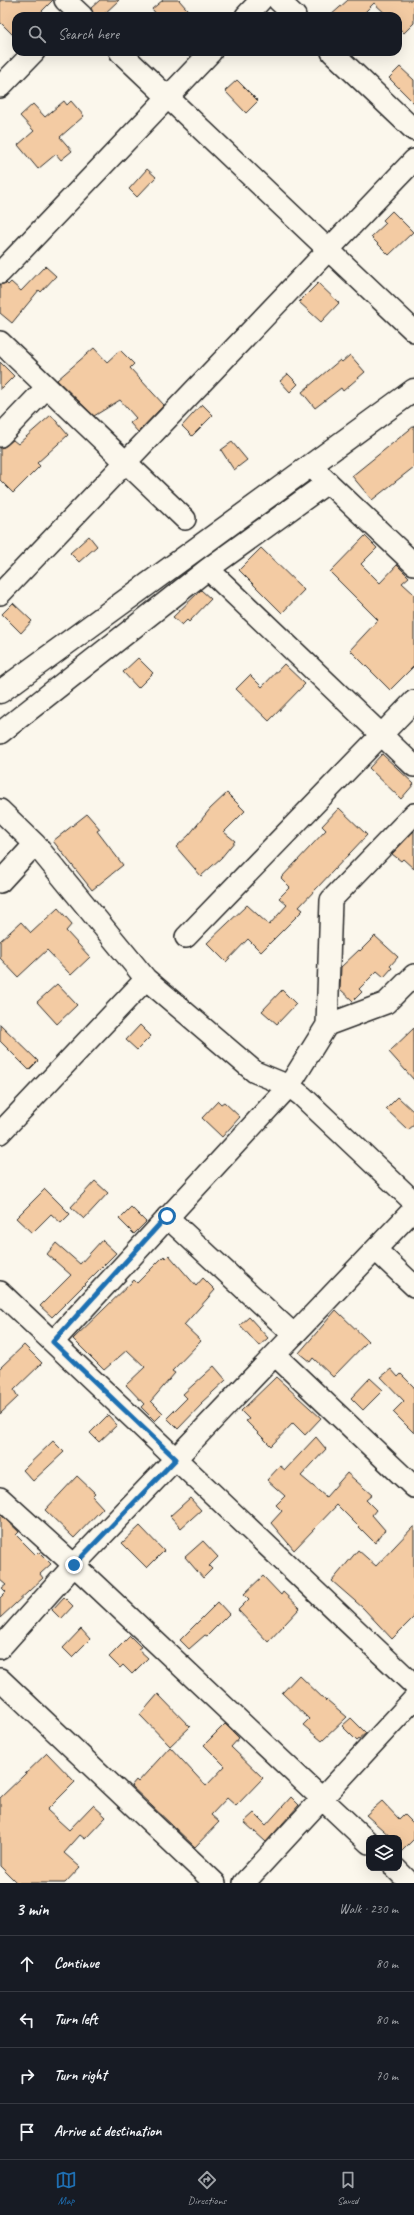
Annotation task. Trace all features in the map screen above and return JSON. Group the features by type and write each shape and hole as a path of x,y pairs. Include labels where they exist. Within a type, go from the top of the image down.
{"main road":[{"path":"0,691 414,390"}],"street":[{"path":"250,12 261,0"},
{"path":"278,0 290,12"},
{"path":"0,87 30,56"},
{"path":"124,56 414,331"},
{"path":"0,273 207,56"},
{"path":"336,56 414,130"},
{"path":"0,594 414,160"},
{"path":"0,342 185,518"},
{"path":"0,436 47,387"},
{"path":"311,466 414,564"},
{"path":"0,733 208,569 328,482"},
{"path":"208,569 414,766"},
{"path":"186,937 414,701"},
{"path":"0,810 35,844 146,979 255,1072 288,1086 302,1096 414,1202"},
{"path":"53,1342 167,1216 288,1086 327,1025 331,900 414,814"},
{"path":"0,882 35,844"},
{"path":"327,1025 386,1003 414,975"},
{"path":"0,1133 146,979"},
{"path":"0,1648 74,1565 414,1209"},
{"path":"167,1216 294,1335"},
{"path":"376,1250 414,1286"},
{"path":"0,1292 414,1685"},
{"path":"275,1355 414,1487"},
{"path":"0,1498 74,1565 366,1840"},
{"path":"0,1679 215,1883"},
{"path":"244,1883 414,1699"},
{"path":"398,1871 410,1883"}],"building":[{"path":"0,0 53,0 41,12 12,12 12,34 0,22"},
{"path":"100,0 119,0 106,12 92,12 91,8"},
{"path":"163,0 179,0 190,12 155,12 152,9"},
{"path":"348,0 414,0 414,23 404,33 402,31 402,12 384,12 374,3 365,12 334,12"},
{"path":"400,67 414,80 414,103 389,78"},
{"path":"237,80 258,101 246,113 225,91"},
{"path":"64,101 67,105 71,101 84,116 60,137 72,151 61,160 56,154 38,169 18,145 34,131 20,116 33,104 45,117"},
{"path":"147,169 156,177 137,197 129,189"},
{"path":"392,211 413,232 389,255 371,237 386,223 383,220"},
{"path":"45,266 56,276 41,292 39,290 12,323 0,313 0,285 6,283 8,285 11,282 21,291"},
{"path":"318,283 339,303 321,322 299,302"},
{"path":"94,348 107,362 120,350 134,364 130,368 164,405 138,432 130,423 136,418 120,400 94,416 57,380"},
{"path":"350,355 365,372 343,391 341,388 315,408 302,392 340,360 342,362"},
{"path":"0,362 14,376 0,390"},
{"path":"288,374 298,384 290,392 280,381"},
{"path":"202,404 213,415 192,436 182,426"},
{"path":"51,415 68,435 37,463 40,466 13,493 0,480 0,448 4,447 13,440 18,444"},
{"path":"414,426 414,467 372,500 352,476"},
{"path":"232,442 247,460 234,470 221,450"},
{"path":"89,536 97,546 79,562 70,553"},
{"path":"365,536 377,548 361,564 380,583 397,565 409,577 402,583 414,594 414,666 390,690 350,650 378,620 330,572"},
{"path":"261,548 304,590 282,613 239,570"},
{"path":"201,590 211,599 189,622 187,620 182,625 173,617"},
{"path":"13,603 32,621 21,633 2,614"},
{"path":"138,658 153,673 138,688 123,672"},
{"path":"284,664 305,684 269,721 236,689 250,675 262,687"},
{"path":"382,754 414,784 401,799 369,768"},
{"path":"227,793 245,811 224,832 235,841 221,858 201,876 176,847 189,835 210,809"},
{"path":"339,808 367,835 299,907 303,910 261,952 248,939 226,962 207,943 247,905 269,925 287,905 279,898 290,887 281,878 326,830 322,826"},
{"path":"87,814 100,829 97,831 123,865 92,890 53,841"},
{"path":"414,831 414,869 403,859 401,861 392,854"},
{"path":"58,908 72,924 66,931 90,957 71,975 47,950 18,977 0,958 0,941 21,922 31,933"},
{"path":"375,936 398,957 390,966 392,968 384,977 377,971 359,989 362,992 353,1001 340,989 341,967"},
{"path":"57,984 77,1005 57,1024 37,1002"},
{"path":"282,990 296,1004 277,1024 262,1011"},
{"path":"0,1024 38,1061 29,1070 0,1041"},
{"path":"140,1025 151,1036 137,1050 126,1040"},
{"path":"414,1028 414,1080 389,1052"},
{"path":"398,1097 414,1112 414,1125 408,1130 386,1109"},
{"path":"218,1101 221,1104 224,1102 240,1117 222,1137 202,1118"},
{"path":"95,1181 108,1193 84,1219 71,1207"},
{"path":"45,1189 70,1214 61,1223 51,1214 32,1233 16,1218"},
{"path":"131,1207 146,1222 134,1234 119,1219"},
{"path":"102,1240 116,1253 52,1317 40,1306 71,1275 47,1254 56,1243 80,1264"},
{"path":"169,1255 196,1286 203,1278 215,1290 184,1325 201,1341 172,1371 175,1373 151,1401 163,1413 155,1421 141,1407 144,1404 126,1385 145,1367 127,1350 104,1370 73,1339 134,1280 137,1283 164,1256 166,1258"},
{"path":"336,1310 368,1341 333,1377 313,1358 310,1362 299,1353"},
{"path":"249,1317 268,1338 259,1346 240,1325"},
{"path":"24,1345 42,1363 14,1390 18,1397 0,1414 0,1368"},
{"path":"214,1366 226,1380 201,1403 202,1404 178,1429 167,1418 187,1398 183,1394"},
{"path":"391,1369 398,1377 401,1374 414,1387 414,1433 393,1412 404,1401 381,1377"},
{"path":"276,1377 321,1418 305,1435 293,1423 271,1446 246,1421 249,1419 241,1411"},
{"path":"370,1378 383,1390 363,1410 351,1398"},
{"path":"108,1415 117,1425 99,1442 90,1433"},
{"path":"316,1437 326,1449 301,1476 326,1497 347,1473 372,1495 366,1500 376,1510 372,1515 385,1530 375,1543 337,1505 294,1550 271,1523 282,1511 276,1505 285,1496 267,1480 280,1466 285,1470"},
{"path":"53,1441 64,1452 33,1481 23,1470"},
{"path":"77,1476 95,1493 92,1496 103,1508 74,1538 45,1510"},
{"path":"190,1498 201,1510 181,1528 170,1516"},
{"path":"0,1514 19,1532 16,1535 36,1555 39,1552 51,1564 40,1574 43,1578 0,1618 0,1598 6,1592 2,1588 6,1585 0,1580"},
{"path":"140,1526 164,1551 147,1568 122,1543"},
{"path":"414,1526 414,1617 392,1639 363,1608 332,1581 358,1550 376,1566"},
{"path":"203,1541 218,1557 209,1566 212,1569 203,1578 185,1557"},
{"path":"263,1576 281,1595 283,1592 300,1608 268,1642 238,1610 249,1599 244,1594"},
{"path":"64,1597 73,1606 61,1619 52,1610"},
{"path":"218,1602 229,1614 207,1636 205,1635 189,1649 180,1640"},
{"path":"81,1629 90,1639 72,1657 63,1648"},
{"path":"130,1636 141,1647 138,1649 148,1658 132,1674 123,1665 120,1668 109,1657"},
{"path":"299,1675 326,1701 327,1700 347,1717 322,1741 303,1725 309,1719 282,1693"},
{"path":"158,1694 190,1727 170,1746 140,1715"},
{"path":"351,1718 366,1733 357,1741 342,1726"},
{"path":"225,1724 239,1738 231,1747 263,1778 236,1806 227,1798 211,1815 219,1822 195,1847 131,1786 136,1780 138,1782 170,1747 206,1786 225,1766 204,1745"},
{"path":"47,1753 75,1782 47,1810 69,1830 93,1805 106,1817 85,1839 80,1835 64,1853 80,1867 65,1883 17,1883 0,1866 0,1798"},
{"path":"291,1797 299,1805 266,1842 244,1822 254,1813 266,1825"},
{"path":"382,1801 399,1819 404,1814 414,1824 414,1839 402,1851 402,1835 389,1835 366,1815"}],"route":[{"path":"74,1565 176,1459 53,1342 167,1216"}]}
